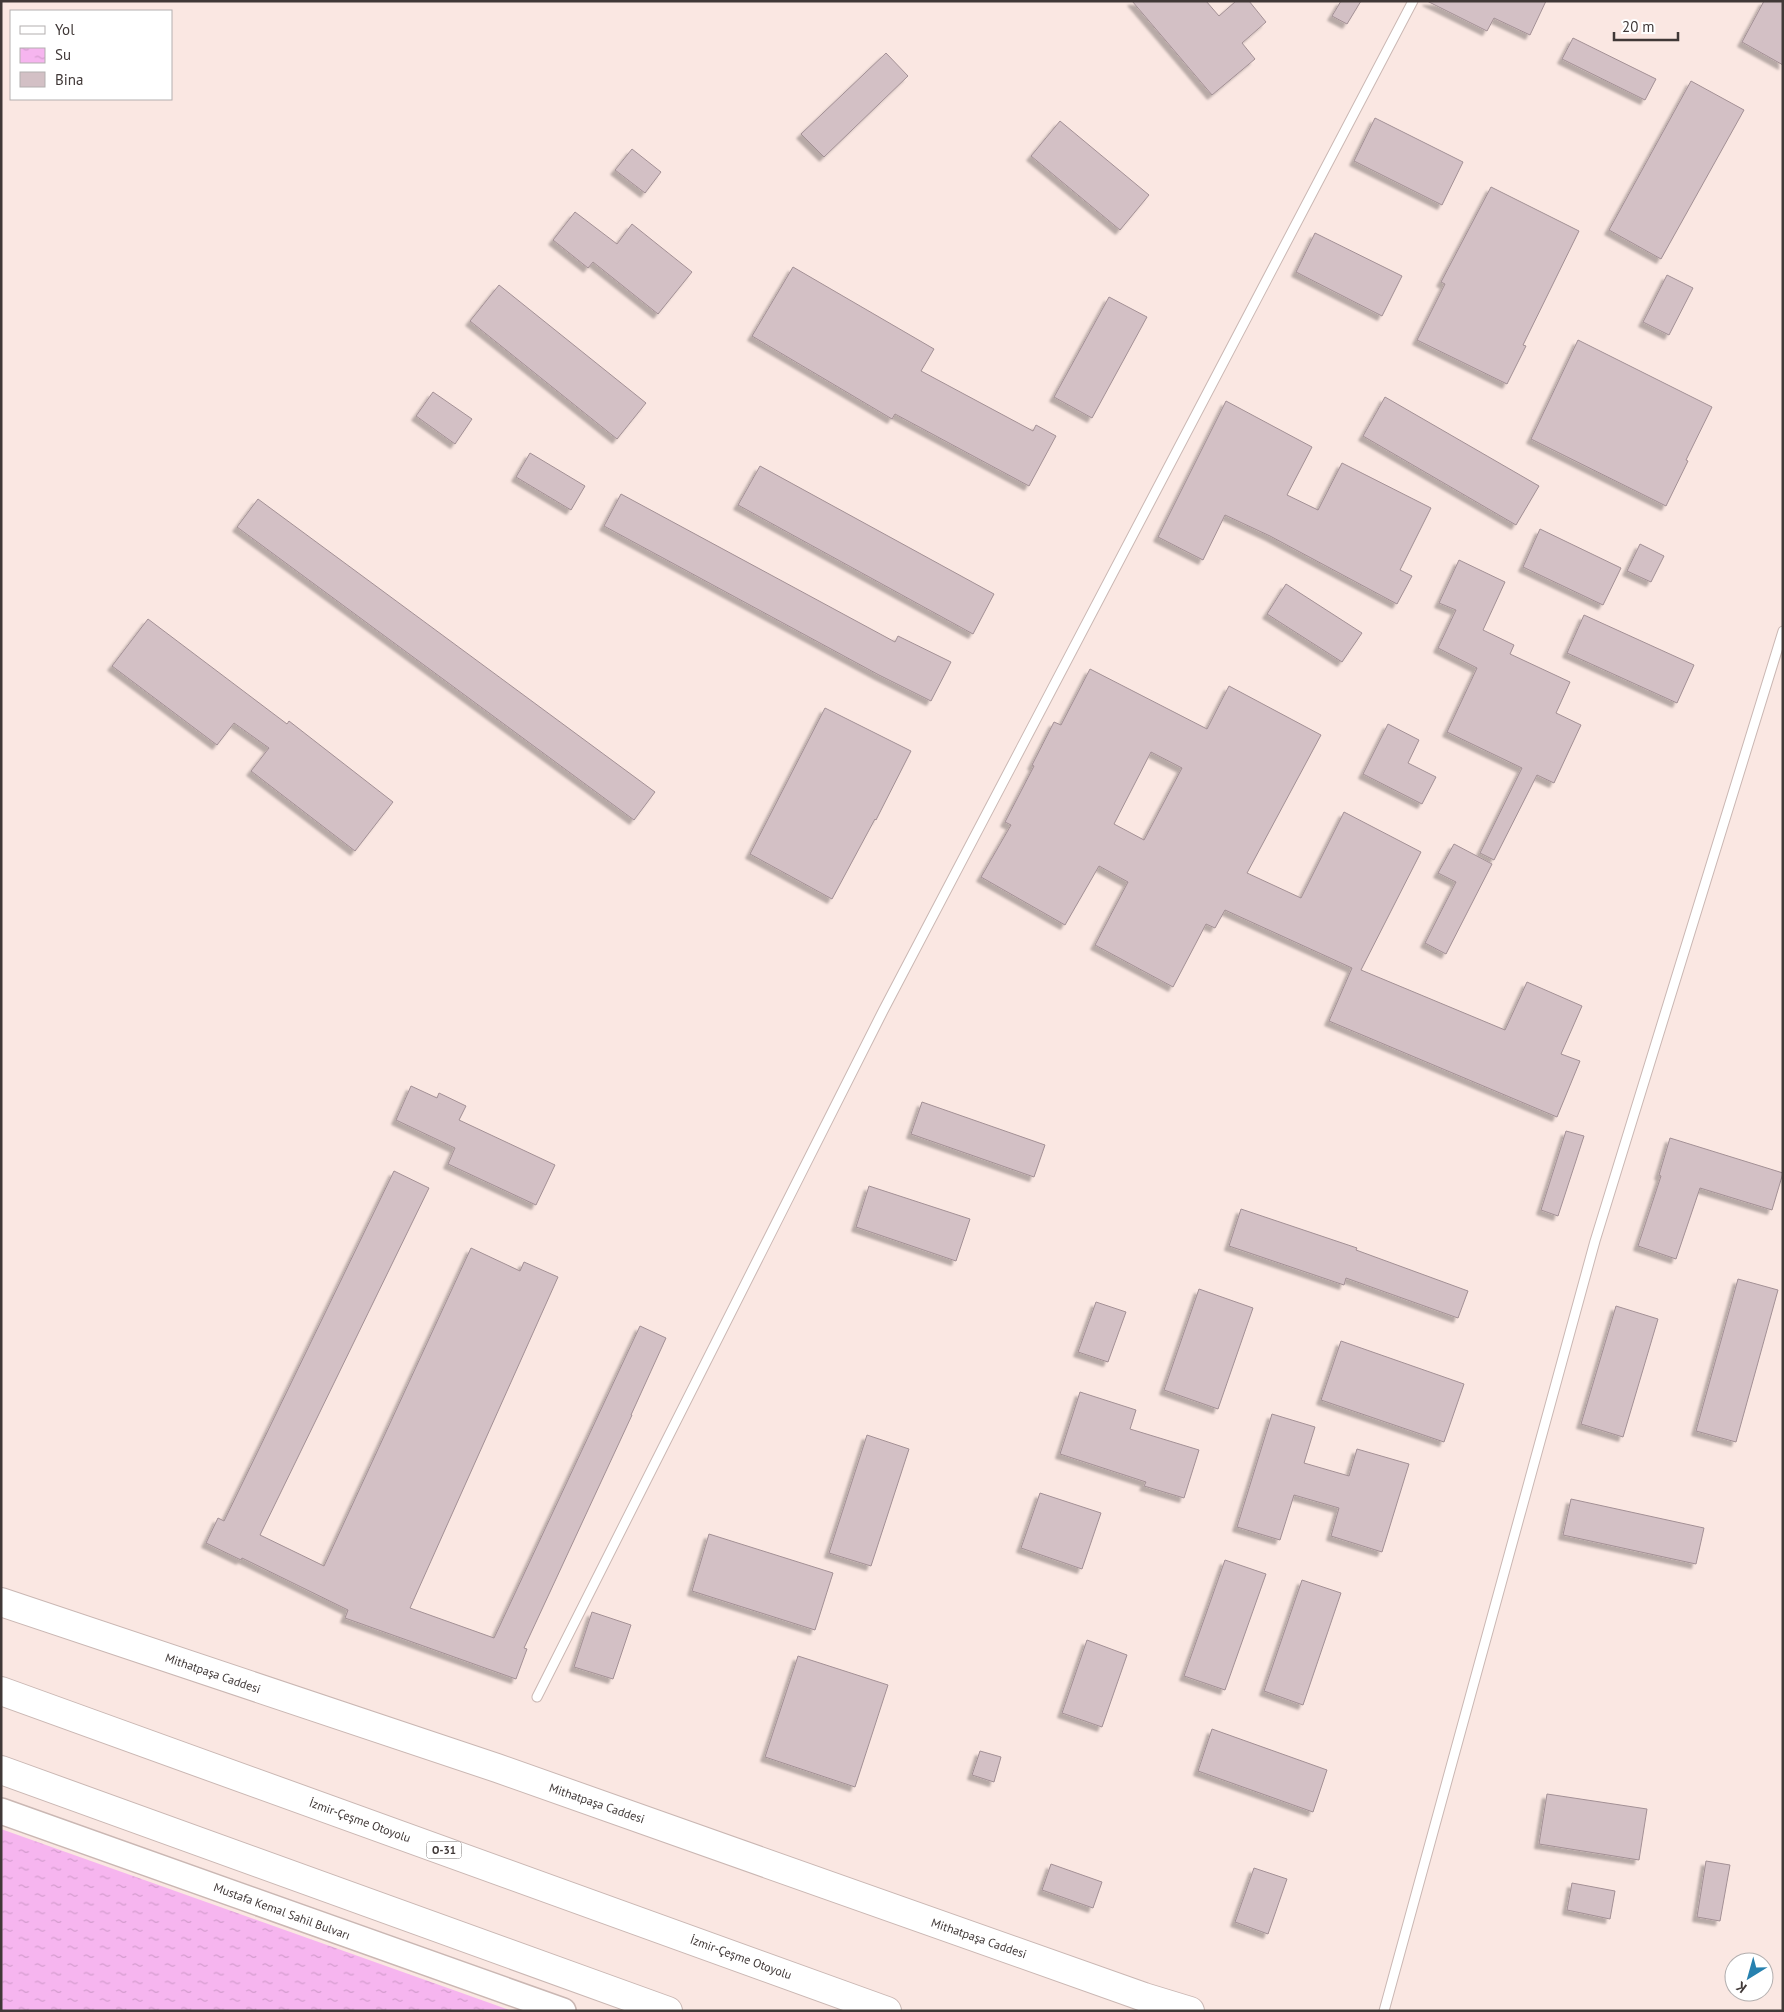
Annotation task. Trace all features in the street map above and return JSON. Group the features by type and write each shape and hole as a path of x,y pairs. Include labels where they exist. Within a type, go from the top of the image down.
{"main road":[{"name":"Mithatpaşa Caddesi","path":"1,1602 497,1768 1134,1993 1190,2011"},
{"name":"İzmir-Çeşme Otoyolu","path":"1,1691 887,2011"},
{"path":"1,1770 668,2011"},
{"name":"Mustafa Kemal Sahil Bulvarı","path":"1,1810 563,2011"}],"lane":[{"path":"537,1696 883,1010 1413,1"},
{"path":"1384,2011 1595,1241 1783,631"}],"water":[{"path":"1,1829 487,2002 512,2011 1,2011"}],"building":[{"path":"1132,1 1206,1 1219,16 1236,1 1249,1 1266,22 1242,43 1255,59 1212,95"},
{"path":"1341,1 1361,1 1347,24 1332,16"},
{"path":"1427,1 1546,1 1530,35 1494,18 1487,31"},
{"path":"1764,1 1783,1 1783,65 1742,42"},
{"path":"1573,38 1656,79 1645,100 1562,59"},
{"path":"886,53 908,76 824,157 801,134"},
{"path":"1691,81 1744,110 1661,259 1609,230"},
{"path":"1375,118 1463,162 1442,205 1354,161"},
{"path":"1060,121 1149,195 1120,230 1031,156"},
{"path":"632,149 661,172 645,193 615,170"},
{"path":"1491,187 1579,231 1523,345 1526,346 1507,384 1417,340 1445,284 1441,282"},
{"path":"575,212 617,244 632,224 692,272 658,314 593,262 588,268 553,240"},
{"path":"1315,233 1402,276 1382,316 1296,272"},
{"path":"793,267 934,349 921,371 1033,431 1036,425 1056,436 1029,486 895,414 892,419 752,336"},
{"path":"1667,275 1693,288 1669,335 1643,322"},
{"path":"499,285 646,403 617,439 470,321"},
{"path":"1109,297 1147,317 1092,418 1054,397"},
{"path":"1578,340 1712,407 1666,506 1531,439"},
{"path":"433,392 472,419 455,444 416,416"},
{"path":"1385,397 1539,486 1516,525 1363,436"},
{"path":"1226,401 1312,447 1287,495 1318,510 1342,463 1431,508 1400,570 1412,576 1397,604 1270,536 1225,515 1203,560 1158,537"},
{"path":"530,453 585,486 571,510 516,477"},
{"path":"760,466 994,594 973,634 738,505"},
{"path":"621,494 895,642 898,636 951,662 931,701 879,675 604,526"},
{"path":"258,499 655,792 634,820 237,527"},
{"path":"1540,529 1621,568 1603,605 1523,567"},
{"path":"1640,544 1664,556 1651,582 1627,571"},
{"path":"1459,560 1505,582 1483,630 1514,645 1510,654 1570,682 1556,713 1581,725 1554,783 1537,775 1494,860 1480,853 1522,768 1447,732 1477,668 1438,648 1456,610 1439,603"},
{"path":"1286,584 1362,633 1342,662 1267,614"},
{"path":"1584,615 1694,665 1677,703 1567,653"},
{"path":"148,619 287,724 289,721 393,802 355,851 251,771 269,748 234,723 217,745 112,666"},
{"path":"1090,669 1207,729 1229,686 1321,735 1247,873 1301,898 1344,812 1421,852 1361,970 1505,1030 1527,982 1582,1006 1561,1054 1580,1061 1557,1117 1329,1021 1352,968 1225,910 1215,928 1206,924 1173,987 1095,945 1128,882 1099,866 1065,925 981,877 1011,825 1005,822 1054,722 1061,725","holes":["1151,752 1182,768 1144,840 1114,824"]},
{"path":"825,708 911,751 876,820 832,899 750,854"},
{"path":"1388,724 1419,740 1408,763 1436,777 1422,804 1363,774"},
{"path":"1454,844 1492,864 1446,954 1425,943 1456,882 1438,873"},
{"path":"411,1086 437,1098 439,1093 466,1106 459,1120 555,1165 536,1205 448,1164 455,1148 396,1120"},
{"path":"922,1102 1045,1145 1034,1177 911,1134"},
{"path":"1566,1131 1584,1136 1558,1216 1541,1210"},
{"path":"1670,1138 1783,1173 1772,1210 1700,1188 1676,1259 1638,1246 1661,1176 1659,1175"},
{"path":"394,1171 429,1188 260,1535 324,1566 471,1248 520,1271 524,1262 558,1277 410,1608 494,1638 640,1326 666,1338 524,1648 527,1649 516,1679 345,1618 348,1610 242,1558 241,1560 206,1543 218,1518 224,1521"},
{"path":"869,1186 970,1219 956,1261 856,1227"},
{"path":"1241,1209 1357,1248 1356,1250 1468,1291 1458,1318 1346,1278 1344,1285 1229,1246"},
{"path":"1738,1279 1778,1290 1736,1442 1696,1431"},
{"path":"1199,1289 1253,1308 1218,1409 1164,1390"},
{"path":"1096,1302 1126,1312 1108,1362 1078,1352"},
{"path":"1616,1306 1658,1319 1623,1437 1581,1424"},
{"path":"1341,1341 1464,1384 1444,1442 1321,1400"},
{"path":"1080,1392 1136,1410 1130,1429 1199,1450 1184,1498 1144,1486 1146,1482 1060,1454"},
{"path":"1272,1414 1315,1427 1304,1463 1349,1476 1357,1449 1409,1464 1382,1552 1331,1536 1339,1508 1294,1495 1280,1540 1237,1527"},
{"path":"867,1435 909,1449 871,1566 829,1553"},
{"path":"1040,1493 1101,1513 1082,1569 1021,1548"},
{"path":"1571,1499 1704,1528 1696,1564 1563,1535"},
{"path":"709,1534 833,1573 815,1630 692,1591"},
{"path":"1225,1560 1266,1574 1225,1690 1184,1676"},
{"path":"1302,1580 1341,1593 1303,1705 1264,1691"},
{"path":"592,1612 631,1625 613,1679 574,1667"},
{"path":"1087,1640 1127,1655 1102,1727 1062,1713"},
{"path":"798,1656 888,1685 855,1787 765,1757"},
{"path":"1212,1729 1327,1770 1313,1812 1198,1771"},
{"path":"980,1751 1001,1757 994,1782 972,1775"},
{"path":"1547,1794 1647,1809 1639,1860 1539,1844"},
{"path":"1706,1861 1730,1865 1720,1921 1697,1917"},
{"path":"1051,1864 1102,1882 1093,1908 1042,1890"},
{"path":"1254,1868 1287,1879 1268,1934 1235,1922"},
{"path":"1572,1883 1615,1891 1610,1919 1567,1910"}]}
